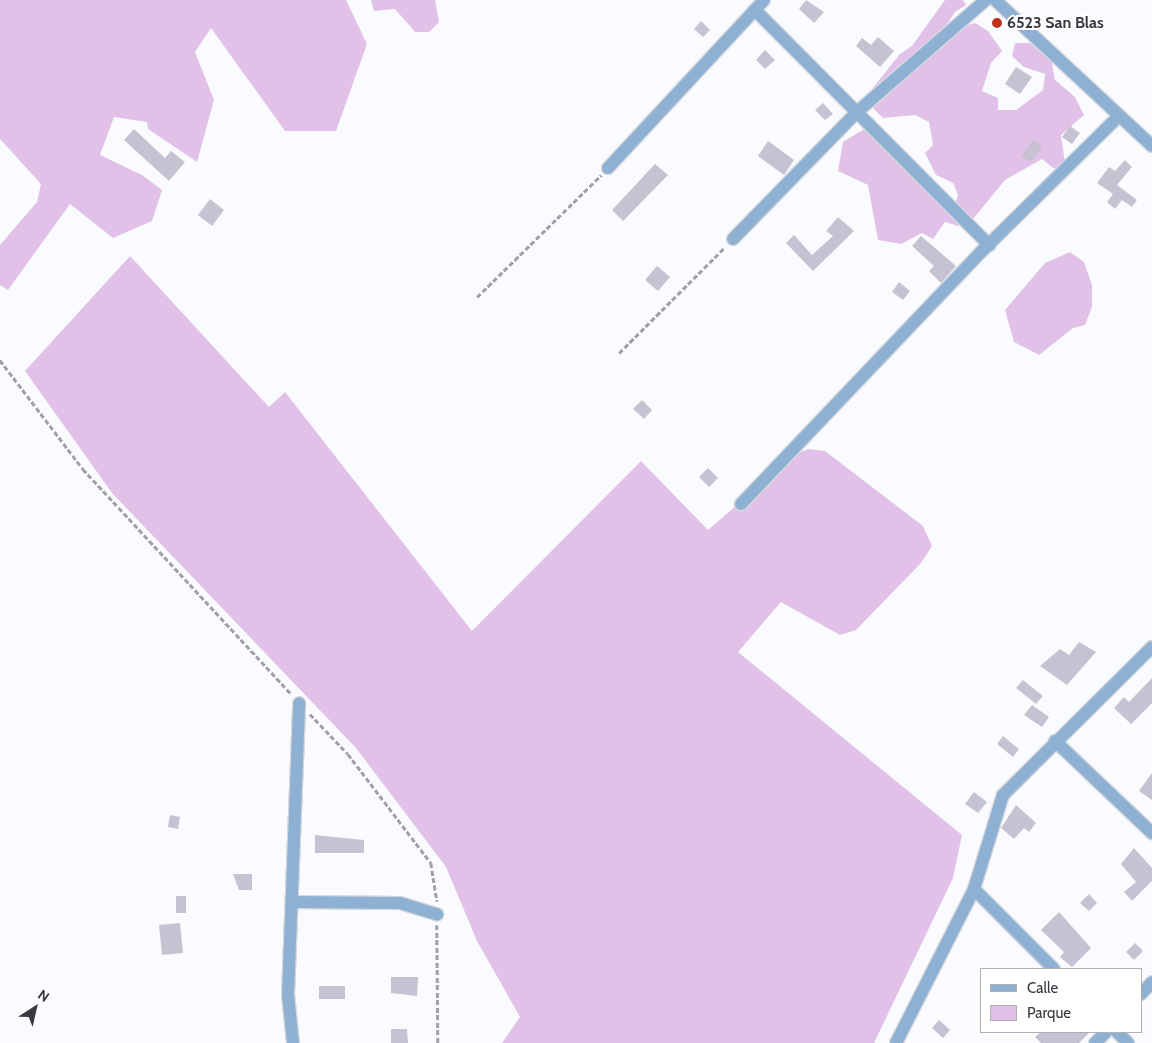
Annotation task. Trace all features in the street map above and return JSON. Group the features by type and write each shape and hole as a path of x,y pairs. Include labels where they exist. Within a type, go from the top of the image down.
{"street":[{"path":"608,168 764,0"},
{"path":"733,239 857,112 986,0"},
{"path":"995,0 1152,146"},
{"path":"755,10 989,245"},
{"path":"741,504 989,245 1120,116"},
{"path":"896,1043 974,889 1003,795 1152,647"},
{"path":"293,1043 288,995 299,702"},
{"path":"1056,741 1152,833"},
{"path":"974,889 1053,968"},
{"path":"292,902 400,903 437,914"},
{"path":"1142,993 1152,982"},
{"path":"1095,1043 1105,1033"},
{"path":"1118,1033 1128,1043"}],"path":[{"path":"477,297 608,168"},
{"path":"619,353 733,239"},
{"path":"0,360 83,469 348,754 431,863 437,880 438,1043"}],"green space":[{"path":"0,0 346,0 367,44 336,131 285,131 211,28 195,52 214,100 197,162 148,129 147,122 114,117 100,155 142,175 162,190 152,221 113,238 70,204 8,290 0,285 0,245 37,202 41,184 0,139"},
{"path":"371,0 435,0 439,22 429,32 415,32 395,9 374,11"},
{"path":"945,0 963,0 966,5 955,12 942,32 975,23 988,31 1002,51 991,63 982,91 998,98 998,110 1016,110 1043,90 1045,74 1024,67 1012,56 1015,43 1030,43 1051,58 1055,80 1075,97 1084,115 1061,135 1066,170 1053,168 1042,159 1005,180 973,219 958,226 945,222 933,239 922,233 901,244 878,240 868,185 838,171 843,142 869,126 955,205 958,195 953,183 936,175 925,153 933,145 929,122 915,115 883,118 870,105 868,94 900,54 912,46"},
{"path":"1070,252 1084,262 1092,285 1092,307 1085,325 1073,328 1039,355 1014,342 1005,310 1045,263"},
{"path":"130,256 269,407 285,392 472,631 641,461 708,530 796,454 808,449 825,451 923,526 932,546 921,563 856,630 840,635 781,602 738,652 962,835 953,878 874,1043 502,1043 520,1017 477,941 446,867 356,748 112,493 25,371"}],"building":[{"path":"806,0 824,12 814,23 799,9"},
{"path":"701,21 710,30 703,37 694,29"},
{"path":"878,37 894,51 880,67 856,46 862,38 871,45"},
{"path":"765,50 775,60 765,69 756,60"},
{"path":"1016,67 1032,77 1020,94 1005,84"},
{"path":"823,103 833,114 825,120 815,110"},
{"path":"1070,126 1080,133 1072,144 1062,137"},
{"path":"134,129 165,158 171,151 185,162 169,181 124,140"},
{"path":"1033,140 1042,146 1031,162 1021,156"},
{"path":"768,141 794,160 784,175 758,156"},
{"path":"1125,160 1132,167 1117,185 1137,200 1132,207 1122,200 1115,209 1107,202 1113,194 1097,183 1109,167 1115,171"},
{"path":"655,164 668,175 623,221 612,210"},
{"path":"210,199 224,210 212,226 198,215"},
{"path":"838,217 854,231 813,271 786,243 794,235 812,255 833,236 826,231"},
{"path":"921,236 956,266 941,283 929,271 934,266 912,246"},
{"path":"657,266 670,277 658,291 645,280"},
{"path":"899,282 910,291 903,300 892,292"},
{"path":"642,400 652,410 644,419 633,409"},
{"path":"708,468 718,478 709,487 699,477"},
{"path":"1079,642 1096,652 1067,685 1040,666 1060,649 1069,655"},
{"path":"1152,678 1152,703 1131,724 1114,708 1124,697 1129,702"},
{"path":"1023,680 1043,696 1036,704 1016,688"},
{"path":"1032,705 1049,717 1042,727 1024,715"},
{"path":"1003,736 1019,749 1013,757 997,744"},
{"path":"1152,773 1152,800 1139,791"},
{"path":"974,792 987,802 978,813 965,804"},
{"path":"1016,805 1036,823 1029,832 1024,828 1014,839 1001,828"},
{"path":"170,815 180,817 178,829 168,827"},
{"path":"315,835 364,840 364,853 315,853"},
{"path":"1134,848 1152,868 1152,881 1132,901 1124,892 1136,882 1121,864"},
{"path":"233,874 252,874 252,890 239,890"},
{"path":"1089,894 1097,903 1089,911 1080,903"},
{"path":"176,896 186,896 186,913 176,913"},
{"path":"1059,912 1091,948 1072,967 1060,957 1064,952 1041,930"},
{"path":"180,923 183,953 162,955 159,925"},
{"path":"1135,943 1143,951 1134,960 1126,952"},
{"path":"391,977 418,977 417,996 391,993"},
{"path":"319,986 345,986 345,999 319,999"},
{"path":"939,1020 950,1030 943,1038 932,1028"},
{"path":"391,1029 407,1029 408,1043 391,1043"},
{"path":"1040,1033 1089,1033 1079,1043 1041,1043 1035,1037"}],"place":[{"name":"6523 San Blas","path":"997,23"}]}
